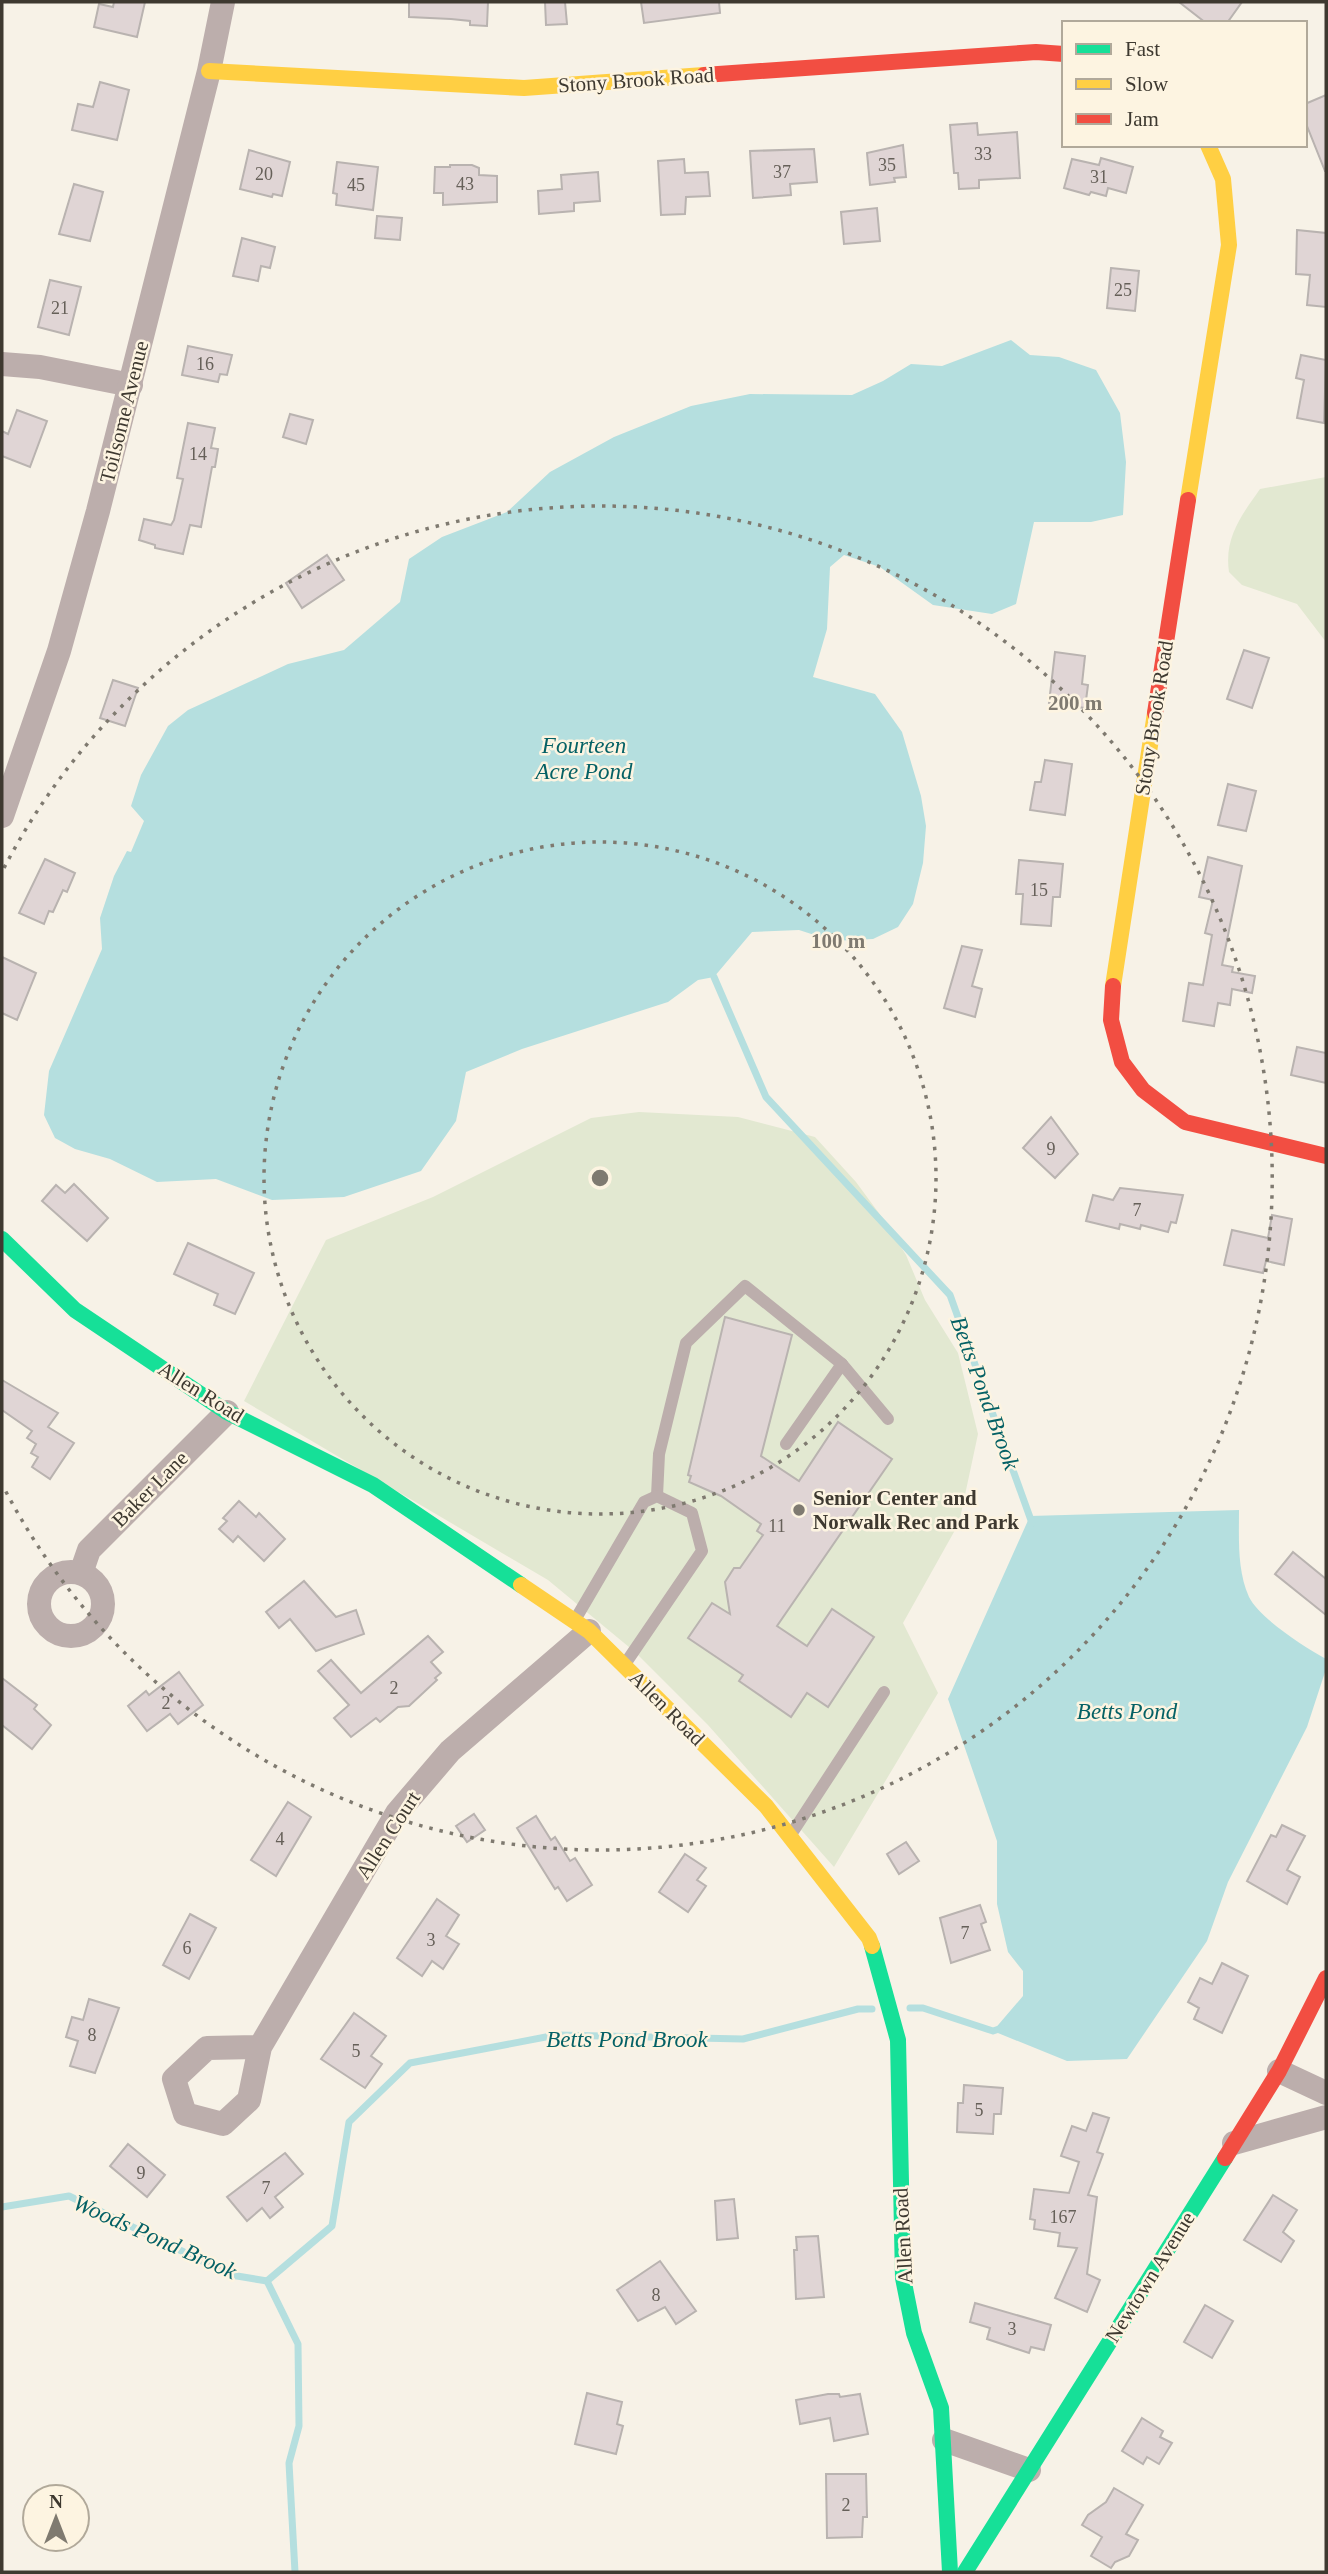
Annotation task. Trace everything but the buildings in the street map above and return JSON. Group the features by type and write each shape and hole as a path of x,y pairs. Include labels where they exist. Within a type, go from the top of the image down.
{"street":[{"name":"Toilsome Avenue","path":"2,816 59,651 131,385 209,71 223,2"},
{"name":"Stony Brook Road","path":"209,71 524,88 1036,52 1062,54"},
{"name":"Stony Brook Road","path":"1209,147 1223,179 1229,245 1114,969 1111,1020 1122,1062 1143,1090 1185,1122 1326,1156"},
{"path":"2,365 40,367 131,385"},
{"name":"Allen Road","path":"2,1239 75,1310 228,1412 373,1485 582,1626 766,1806 869,1938 887,1993 898,2040 903,2278 914,2333 941,2408 950,2572"},
{"name":"Baker Lane","path":"81,1573 89,1550 228,1412"},
{"name":"Allen Court","path":"260,2047 397,1813 450,1751 582,1626"},
{"name":"Newtown Avenue","path":"965,2572 1279,2071 1326,1978"},
{"path":"1279,2071 1326,2093"},
{"path":"1234,2143 1317,2122 1326,2117"},
{"path":"944,2440 1029,2470"}],"lane":[{"path":"657,1496 659,1454 686,1343 745,1286 842,1364 888,1419"},
{"path":"786,1444 842,1364"},
{"path":"624,1665 702,1551 692,1513 657,1496"},
{"path":"582,1626 644,1502 657,1496"},
{"path":"789,1836 884,1692"}],"green space":[{"path":"1326,477 1326,642 1297,604 1242,585 1229,572 1228,560 1236,528 1260,489"},
{"path":"639,1112 738,1117 815,1137 856,1182 881,1216 906,1255 925,1300 958,1353 978,1434 959,1523 903,1623 938,1693 834,1867 708,1725 635,1652 548,1580 244,1401 326,1240 433,1197 591,1118"}],"water":[{"name":"Fourteen Acre Pond","path":"1011,340 1030,355 1059,357 1096,370 1120,413 1126,462 1123,515 1091,522 1034,522 1016,604 992,614 933,605 880,567 844,555 830,567 827,629 813,677 875,694 902,732 921,796 926,826 923,863 913,904 898,927 873,939 833,941 799,930 752,932 714,977 698,980 668,1002 522,1049 466,1072 456,1121 421,1171 344,1197 272,1200 216,1179 157,1182 110,1159 75,1149 55,1138 44,1115 49,1071 102,949 100,918 114,876 127,851 131,852 144,821 131,806 141,775 168,726 188,710 288,664 344,650 400,602 409,559 442,537 507,512 550,472 614,437 691,406 750,394 852,395 911,364 942,366"},
{"name":"Betts Pond","path":"1239,1510 1241,1565 1249,1597 1273,1623 1326,1659 1326,1669 1307,1727 1228,1882 1207,1941 1127,2059 1067,2061 993,2031 1023,1996 1023,1971 1008,1952 997,1904 997,1841 948,1699 1030,1516"}],"waterway":[{"name":"Betts Pond Brook","path":"714,977 766,1097 950,1295 1032,1523"},
{"name":"Betts Pond Brook","path":"910,2008 923,2008 993,2031 1002,2028"},
{"name":"Betts Pond Brook","path":"267,2281 332,2226 349,2122 410,2063 556,2035 743,2039 858,2009 872,2009"},
{"name":"Woods Pond Brook","path":"2,2207 69,2196 231,2275 267,2281"},
{"name":"Betts Pond Brook","path":"267,2281 298,2344 299,2426 289,2463 295,2572"}],"traffic: fast":[{"path":"2,1239 75,1310 227,1412 373,1485 521,1585"},
{"path":"872,1946 898,2040 903,2278 914,2333 941,2408 950,2572"},
{"path":"965,2572 1225,2158"}],"traffic: slow":[{"path":"209,71 524,88 704,75"},
{"path":"1188,500 1229,245 1223,179 1209,147"},
{"path":"1113,986 1155,713"},
{"path":"521,1585 589,1631 766,1806 869,1938 872,1946"}],"traffic: jam":[{"path":"704,75 1036,52 1062,54"},
{"path":"1155,713 1188,500"},
{"path":"1113,986 1111,1020 1122,1062 1143,1090 1185,1122 1326,1156"},
{"path":"1225,2158 1279,2071 1326,1978"}],"place":[{"name":"Senior Center and Norwalk Rec and Park","path":"799,1510"}]}
